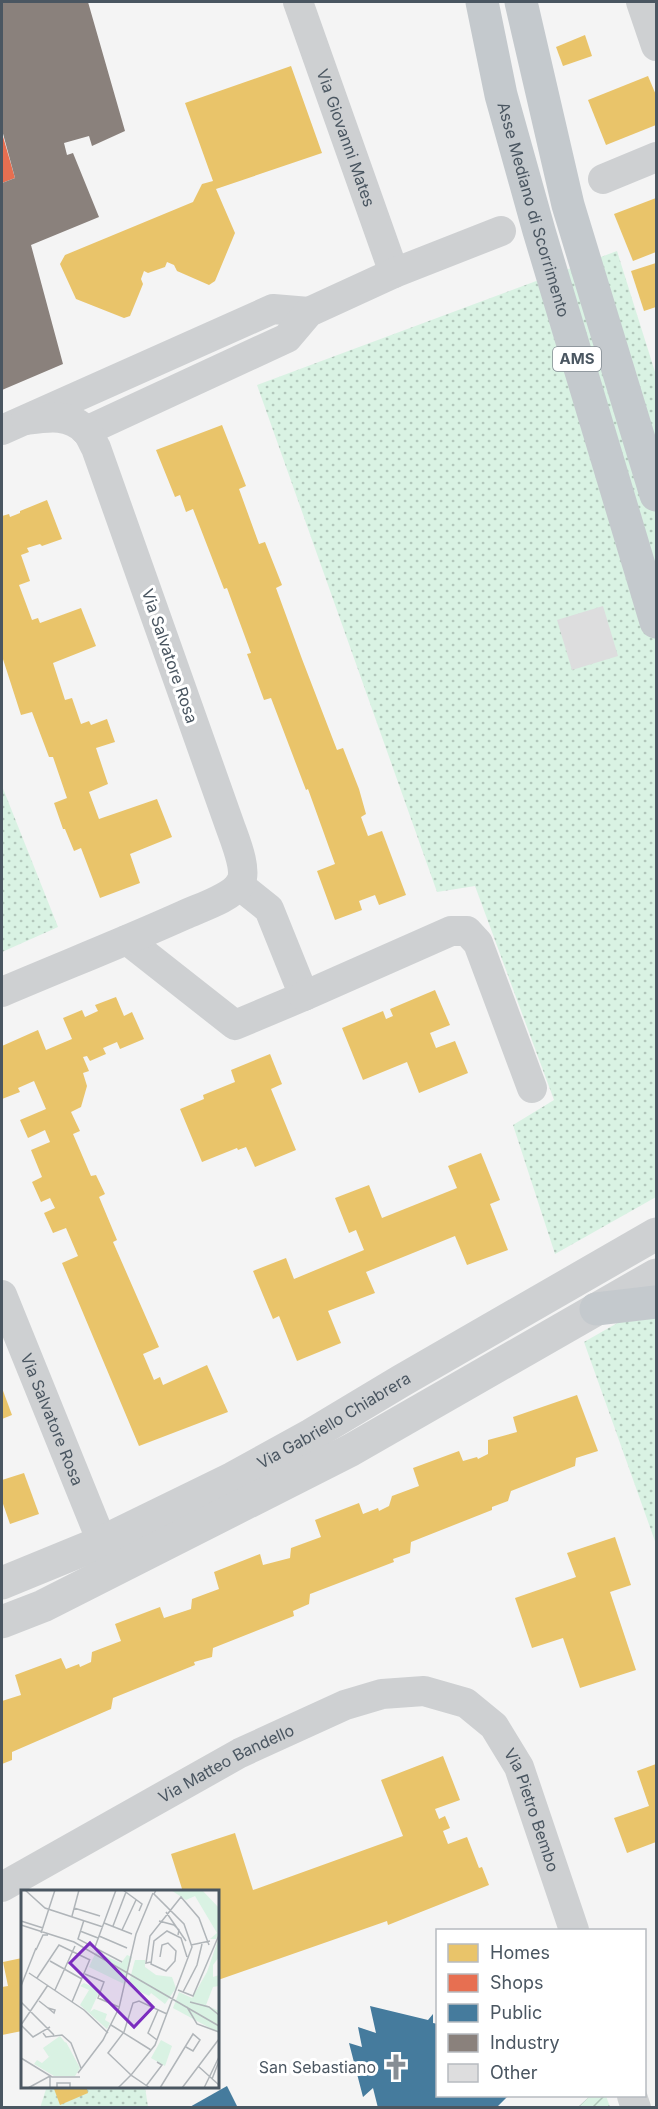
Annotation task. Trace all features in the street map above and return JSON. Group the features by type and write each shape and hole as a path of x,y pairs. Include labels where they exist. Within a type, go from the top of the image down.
{"highway":[{"name":"Asse Mediano di Scorrimento","path":"482,2 501,95 532,208 657,622"},
{"name":"Asse Mediano di Scorrimento","path":"521,2 568,205 657,495"},
{"path":"596,1309 657,1302"}],"street":[{"name":"Via Giovanni Mates","path":"298,2 394,273"},
{"path":"641,2 657,46"},
{"path":"603,178 657,157"},
{"path":"14,425 52,417 66,418 86,431 287,338 309,312 394,273 501,231"},
{"path":"14,425 273,309 309,312"},
{"name":"Via Salvatore Rosa","path":"86,431 96,448 106,474 230,826 240,856 242,876 239,885"},
{"path":"2,992 215,901 229,894 239,885 269,909 304,996"},
{"path":"127,940 235,1024 451,931 467,931 478,943 532,1088"},
{"name":"Via Gabriello Chiabrera","path":"2,1583 102,1542 233,1478 657,1234"},
{"name":"Via Gabriello Chiabrera","path":"2,1622 43,1606 351,1450 657,1275"},
{"name":"Via Salvatore Rosa","path":"2,1295 102,1542"},
{"name":"Via Matteo Bandello","path":"2,1887 240,1753 345,1706 382,1694 424,1691 466,1703"},
{"name":"Via Pietro Bembo","path":"466,1703 494,1726 519,1767 574,1929"}],"green space":[{"path":"617,251 656,375 656,1197 555,1254 513,1125 554,1100 475,886 437,892 257,385"},
{"path":"2,786 58,927 2,952"},
{"path":"656,1301 656,1544 584,1342"},
{"path":"46,2088 145,2088 148,2107 40,2108"},
{"path":"589,2097 606,2097 610,2107 578,2107"}],"building: Homes":[{"path":"585,35 592,56 563,66 556,47"},
{"path":"291,66 322,153 216,189 235,233 215,281 209,285 177,271 174,265 167,262 165,267 148,273 144,271 141,279 143,284 130,316 124,318 76,299 60,264 65,255 193,202 202,184 213,181 185,103"},
{"path":"648,76 656,95 656,125 606,145 588,100"},
{"path":"656,198 656,252 633,261 614,214"},
{"path":"656,263 656,307 644,311 631,271"},
{"path":"222,425 246,486 239,489 259,544 265,542 282,585 276,588 302,659 337,750 343,748 359,789 366,814 361,817 368,836 382,831 406,895 379,905 375,895 359,901 362,910 335,920 317,871 335,864 308,789 306,790 271,698 264,700 247,654 251,653 227,588 224,589 193,509 186,512 180,495 175,497 156,450"},
{"path":"47,500 62,539 27,548 29,552 21,555 30,581 19,585 32,620 38,618 40,623 81,608 96,646 53,663 65,700 72,698 81,724 89,721 91,725 107,719 115,742 96,748 108,784 89,792 99,819 157,799 172,837 130,854 140,883 100,898 81,848 74,851 54,803 67,798 53,757 49,757 32,712 21,715 2,656 2,516 9,514 10,517"},
{"path":"435,990 450,1025 430,1033 436,1048 455,1041 468,1073 419,1093 407,1062 363,1080 342,1028 383,1011 386,1019 393,1016 390,1009"},
{"path":"116,997 124,1016 132,1012 144,1039 120,1049 117,1042 103,1048 106,1054 90,1061 87,1056 83,1057 89,1071 83,1073 87,1086 81,1107 71,1112 80,1131 73,1134 91,1176 96,1175 105,1194 99,1197 117,1240 113,1242 159,1347 143,1354 154,1380 160,1377 163,1385 207,1365 228,1412 139,1446 62,1263 78,1256 66,1228 53,1233 44,1213 55,1208 50,1198 41,1202 32,1182 42,1177 31,1150 50,1142 45,1130 28,1138 20,1120 46,1109 34,1081 18,1088 20,1092 2,1099 2,1046 38,1030 46,1050 72,1039 63,1018 82,1010 85,1017 98,1011 95,1005"},
{"path":"270,1054 282,1084 271,1089 296,1150 255,1167 246,1147 238,1150 237,1148 202,1162 180,1109 204,1099 203,1095 235,1082 231,1070"},
{"path":"481,1153 500,1200 490,1204 508,1250 467,1265 455,1236 366,1272 375,1293 328,1311 341,1343 297,1361 279,1316 273,1319 253,1271 286,1258 294,1279 364,1250 356,1230 349,1233 335,1198 369,1185 382,1218 457,1188 448,1166"},
{"path":"2,1388 12,1415 2,1419"},
{"path":"577,1395 598,1451 576,1458 575,1466 511,1491 508,1501 492,1507 492,1510 411,1542 410,1553 393,1559 394,1562 310,1594 309,1604 293,1611 294,1616 213,1648 212,1657 194,1662 195,1665 113,1698 111,1709 12,1752 12,1760 2,1764 2,1701 21,1695 15,1675 61,1658 66,1669 79,1664 80,1667 91,1662 92,1652 121,1641 115,1624 160,1607 164,1618 191,1609 192,1599 219,1589 214,1572 260,1554 263,1565 290,1558 291,1548 321,1537 315,1520 359,1503 363,1514 378,1508 379,1511 389,1506 392,1496 419,1486 413,1468 459,1451 463,1461 477,1457 478,1459 488,1454 488,1440 517,1432 513,1417"},
{"path":"24,1473 39,1514 10,1524 2,1501 2,1480"},
{"path":"615,1537 631,1585 610,1592 636,1670 580,1688 563,1638 532,1648 515,1598 576,1577 567,1553"},
{"path":"443,1756 460,1800 435,1809 439,1819 445,1816 450,1828 443,1831 448,1844 467,1837 479,1868 482,1867 489,1885 388,1925 387,1921 219,1980 219,1890 182,1890 171,1854 235,1833 253,1890 403,1836 381,1780"},
{"path":"656,1764 656,1842 627,1853 614,1818 649,1806 637,1771"},
{"path":"21,1958 21,2031 2,2035 2,1987 8,1986 3,1962"},
{"path":"54,2088 87,2088 88,2093 60,2105"}],"building: Shops":[{"path":"2,133 15,178 2,183"}],"building: Public":[{"name":"San Sebastiano","path":"370,2006 428,2020 433,2014 433,2023 436,2024 436,2097 507,2097 496,2108 378,2108 373,2088 363,2097 349,2043 362,2047 358,2027 376,2033"},
{"path":"227,2086 238,2108 188,2108"}],"building: Industry":[{"path":"2,2 88,2 125,131 92,146 89,136 64,143 67,155 73,153 99,217 31,245 63,364 2,390 2,183 15,178 2,130"}],"building: Other":[{"path":"603,606 618,656 572,670 557,620"}],"place":[{"name":"San Sebastiano","path":"396,2067"}]}
